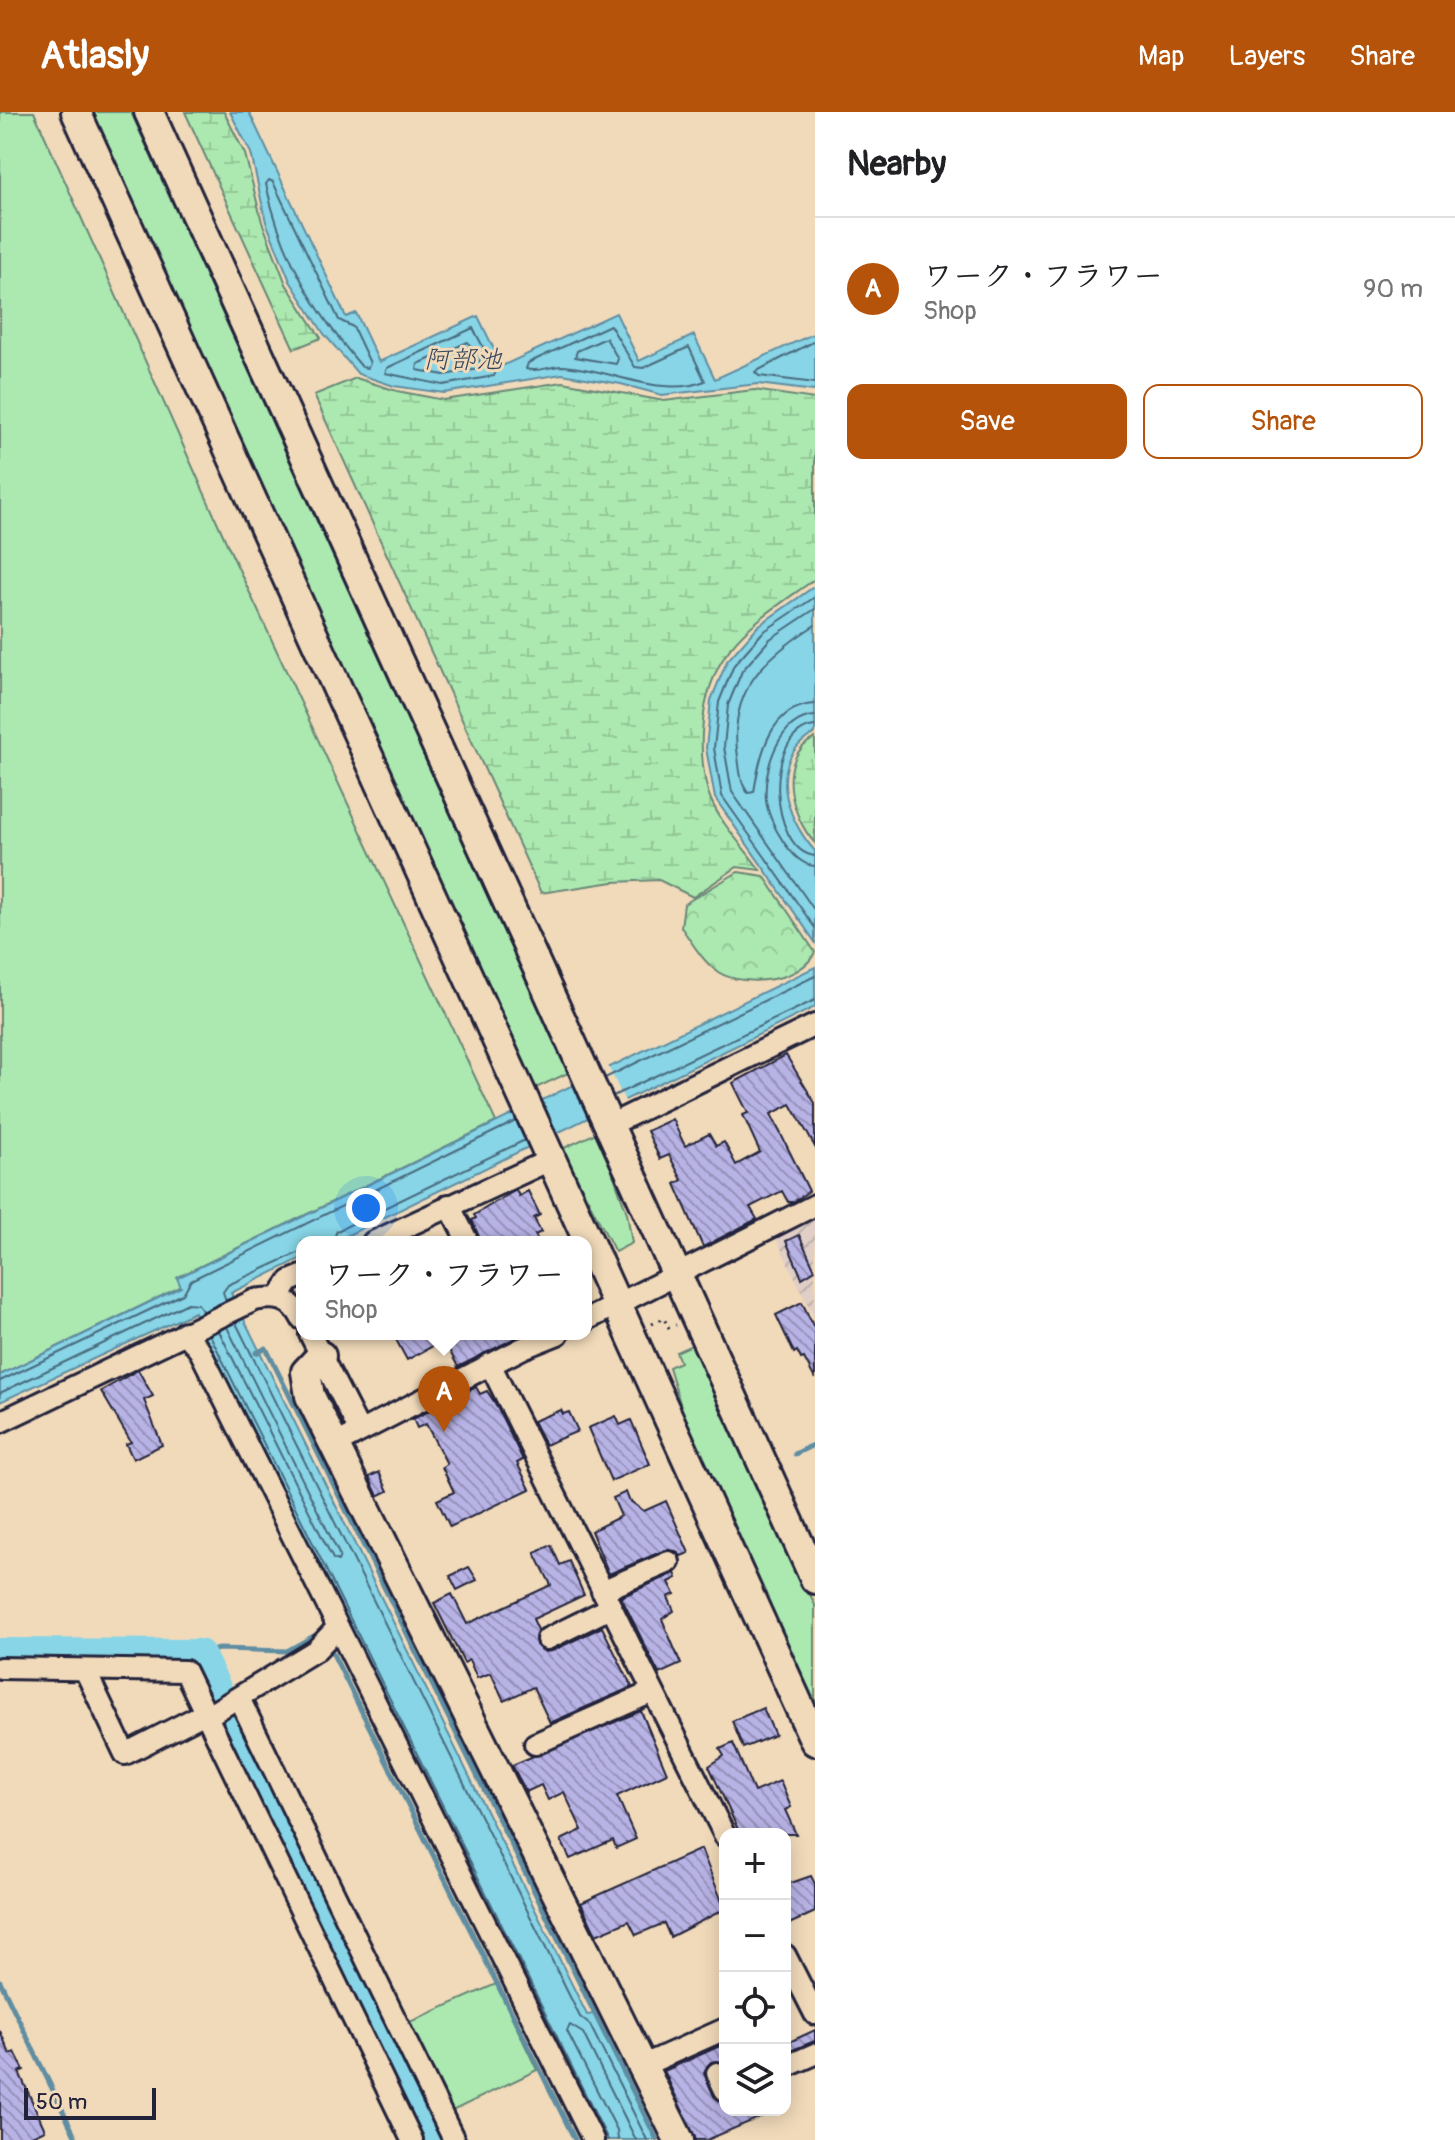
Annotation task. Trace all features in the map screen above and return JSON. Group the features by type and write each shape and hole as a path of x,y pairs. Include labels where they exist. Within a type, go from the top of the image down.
{"street":[{"path":"76,112 586,1236"},
{"path":"149,112 815,1579"},
{"path":"608,1122 815,1025"},
{"path":"385,1236 548,1154"},
{"path":"449,1205 465,1236"},
{"path":"592,1317 815,1205"},
{"path":"592,1248 815,1741"},
{"path":"0,1422 192,1328 239,1307 279,1297 290,1281 296,1278"},
{"path":"279,1297 296,1311"},
{"path":"192,1328 329,1637 593,2140"},
{"path":"334,1445 490,1364 520,1341"},
{"path":"315,1345 359,1430"},
{"path":"315,1345 305,1380 334,1445 679,2140"},
{"path":"490,1364 721,1828"},
{"path":"547,1639 669,1562"},
{"path":"85,1670 125,1754 237,1700 329,1637"},
{"path":"0,1668 185,1671 412,2140"},
{"path":"535,1744 652,1692"},
{"path":"237,1700 454,2140"},
{"path":"791,1965 812,2001 791,2003"},
{"path":"642,2066 719,2032"},
{"path":"791,2064 815,2054"}],"path":[{"path":"649,1325 664,1318 668,1328 686,1320"}],"shaded area":[{"path":"815,1212 815,1319 773,1232"}],"green space":[{"path":"0,112 34,112 228,546 496,1122 178,1277 182,1286 0,1375"},
{"path":"92,112 131,112 568,1073 536,1088"},
{"path":"185,112 224,112 245,154 262,222 286,284 321,338 294,349"},
{"path":"356,378 397,391 444,400 563,382 664,401 754,390 815,399 815,579 771,610 736,641 713,679 702,733 703,767 711,800 760,870 737,867 693,897 659,880 613,882 541,893 314,395"},
{"path":"815,738 815,843 799,819 791,788 791,773 803,747"},
{"path":"738,872 764,876 815,952 798,970 785,976 756,981 729,977 707,963 681,927 684,904"},
{"path":"598,1132 627,1213 632,1243 615,1252 562,1149"},
{"path":"694,1344 815,1605 815,1716 691,1439 669,1367 680,1362 676,1352"},
{"path":"496,1984 537,2070 446,2114 403,2025"}],"water":[{"name":"阿部池","path":"230,112 249,112 346,317 356,313 379,362 478,316 502,366 616,313 639,361 694,335 715,379 815,333 815,391 758,384 662,395 562,374 444,393 394,386 358,374 324,334 290,281 266,222 251,153"},
{"path":"815,586 815,733 800,744 790,758 785,789 795,822 815,851 815,942 715,798 706,748 711,700 727,661 758,626"},
{"path":"815,967 815,1007 346,1236 296,1236 296,1261 231,1293 587,2015 594,2014 656,2140 602,2140 199,1332 195,1312 0,1402 0,1375 181,1287 177,1278"}],"pier":[{"path":"607,1064 626,1103 593,1119 574,1080"}],"building":[{"path":"786,1055 815,1103 815,1147 791,1104 771,1114 809,1191 788,1202 782,1191 750,1207 757,1219 703,1247 675,1184 682,1180 669,1155 660,1159 647,1131 672,1119 685,1146 709,1134 716,1146 724,1142 736,1165 760,1152 743,1115 748,1113 733,1083"},
{"path":"516,1190 519,1196 528,1191 540,1215 534,1218 541,1232 536,1236 479,1236 472,1220 476,1218 474,1215"},
{"path":"799,1235 815,1270 802,1278 786,1241"},
{"path":"802,1302 815,1330 815,1379 804,1358 801,1359 797,1351 794,1353 776,1315"},
{"path":"396,1340 444,1340 407,1360"},
{"path":"444,1340 511,1340 458,1367"},
{"path":"138,1370 153,1396 144,1400 162,1445 133,1459 126,1444 131,1442 101,1391"},
{"path":"476,1387 480,1394 487,1391 495,1403 523,1460 517,1463 530,1489 450,1527 437,1500 454,1492 442,1467 447,1464 426,1424 417,1428 413,1419"},
{"path":"561,1410 563,1414 569,1412 578,1431 545,1445 533,1421"},
{"path":"616,1416 620,1425 631,1420 650,1464 611,1481 588,1428"},
{"path":"379,1472 388,1491 378,1496 369,1477"},
{"path":"626,1492 629,1500 644,1511 666,1501 689,1553 681,1556 676,1551 665,1550 609,1574 591,1531 621,1516 613,1498"},
{"path":"551,1545 560,1565 569,1561 584,1595 533,1619 538,1630 536,1645 545,1652 552,1651 602,1627 632,1687 550,1723 533,1687 504,1701 491,1673 477,1678 469,1660 464,1663 434,1603 452,1594 467,1624 551,1585 535,1553"},
{"path":"469,1567 477,1580 457,1590 450,1576"},
{"path":"675,1573 677,1578 669,1582 675,1594 668,1597 674,1611 662,1619 681,1664 659,1674 621,1597"},
{"path":"763,1708 775,1735 743,1748 732,1721"},
{"path":"641,1711 667,1773 617,1796 636,1839 616,1848 613,1840 570,1859 561,1840 582,1830 564,1792 548,1800 541,1785 526,1792 512,1765"},
{"path":"733,1743 754,1792 780,1781 791,1807 785,1810 796,1834 791,1834 791,1828 737,1828 709,1766 724,1756 720,1749"},
{"path":"701,1849 719,1894 719,1912 670,1937 664,1923 636,1935 629,1921 596,1935 581,1903"},
{"path":"811,1876 815,1884 815,1912 791,1923 791,1900 791,1883"},
{"path":"815,2030 815,2041 791,2051 791,2041"},
{"path":"0,2031 10,2054 15,2052 24,2070 19,2072 45,2130 23,2140 0,2140"},
{"path":"719,2046 719,2063 711,2062 704,2073 714,2096 719,2099 719,2116 763,2116 707,2140 696,2140 664,2071"}],"waterway":[{"path":"256,1353 266,1348 657,2140"},
{"path":"795,1454 815,1444"},
{"path":"199,1655 218,1649 287,1651 314,1636 321,1637"},
{"path":"328,1644 575,2140"},
{"path":"0,1654 199,1655 436,2140"},
{"path":"0,1981 77,2140"}],"place":[{"name":"ワーク・フラワー","path":"444,1432"}]}
